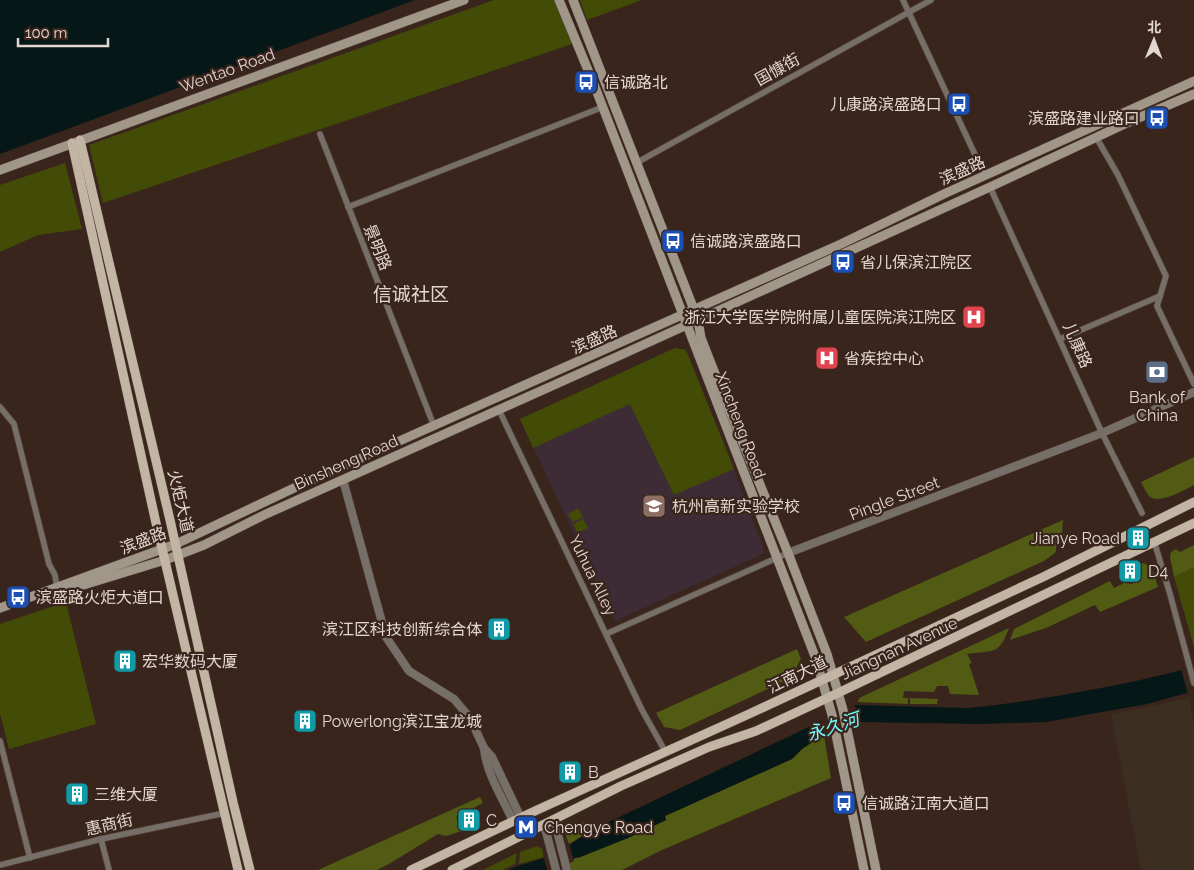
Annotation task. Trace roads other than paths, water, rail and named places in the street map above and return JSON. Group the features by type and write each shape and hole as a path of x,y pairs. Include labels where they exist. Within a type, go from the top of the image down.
{"main road":[{"name":"Wentao Road","path":"0,170 464,0"},
{"name":"Xincheng Road","path":"560,0 816,659 828,698 843,763 864,870"},
{"name":"Xincheng Road","path":"573,0 698,320 701,338 827,654 843,710 876,870"},
{"name":"滨盛路","path":"0,608 163,550 294,488 841,244 1194,81"},
{"name":"滨盛路","path":"698,320 1096,137 1194,94"},
{"name":"火炬大道","path":"76,142 176,544 233,802 250,870"},
{"name":"火炬大道","path":"76,142 165,560 238,870"},
{"name":"Binsheng Road","path":"0,613 165,560 204,545 264,515 698,320"},
{"name":"江南大道","path":"412,870 517,819 749,714 1043,577 1194,502"},
{"name":"Jiangnan Avenue","path":"452,870 621,786 709,747 756,731 838,694 1194,523"}],"street":[{"path":"903,0 985,176"},
{"name":"国慷街","path":"636,163 931,0"},
{"path":"348,207 603,107"},
{"name":"景明路","path":"320,134 434,426"},
{"path":"1096,137 1118,175 1166,276 1157,306 1194,384"},
{"name":"儿康路","path":"990,187 1102,433 1142,513"},
{"path":"1060,340 1160,296"},
{"name":"Pingle Street","path":"606,634 788,553 1102,433 1194,392"},
{"path":"0,407 14,424 49,564 57,588"},
{"name":"Yuhua Alley","path":"499,410 642,710 664,751"},
{"path":"343,480 386,636 409,671 454,699 470,718 484,748 492,757 517,819"},
{"path":"1154,541 1194,683"},
{"path":"0,741 30,858"},
{"name":"惠商街","path":"0,865 101,839 225,813"},
{"path":"554,819 567,870"},
{"path":"544,824 556,870"},
{"path":"101,839 110,870"}],"water":[{"path":"0,0 415,0 0,154"},
{"name":"永久河","path":"1194,667 1194,691 1147,704 1046,722 980,724 859,722 824,735 802,749 792,759 665,816 666,820 628,838 577,857 551,870 508,870 553,854 592,830 855,705 968,708 987,706 1101,688"}],"place":[{"name":"信诚路北","path":"586,82"},
{"name":"儿康路滨盛路口","path":"959,104"},
{"name":"滨盛路建业路口","path":"1157,118"},
{"name":"信诚路滨盛路口","path":"673,241"},
{"name":"省儿保滨江院区","path":"843,262"},
{"name":"浙江大学医学院附属儿童医院滨江院区","path":"974,317"},
{"name":"省疾控中心","path":"827,358"},
{"name":"Bank of China","path":"1157,372"},
{"name":"杭州高新实验学校","path":"654,506"},
{"name":"Jianye Road","path":"1138,538"},
{"name":"D4","path":"1130,571"},
{"name":"滨盛路火炬大道口","path":"18,597"},
{"name":"滨江区科技创新综合体","path":"499,629"},
{"name":"宏华数码大厦","path":"125,661"},
{"name":"Powerlong滨江宝龙城","path":"305,721"},
{"name":"B","path":"570,772"},
{"name":"三维大厦","path":"77,794"},
{"name":"信诚路江南大道口","path":"844,803"},
{"name":"C","path":"469,820"},
{"name":"Chengye Road","path":"526,827"}],"district":[{"name":"信诚社区","path":"411,294"}]}
